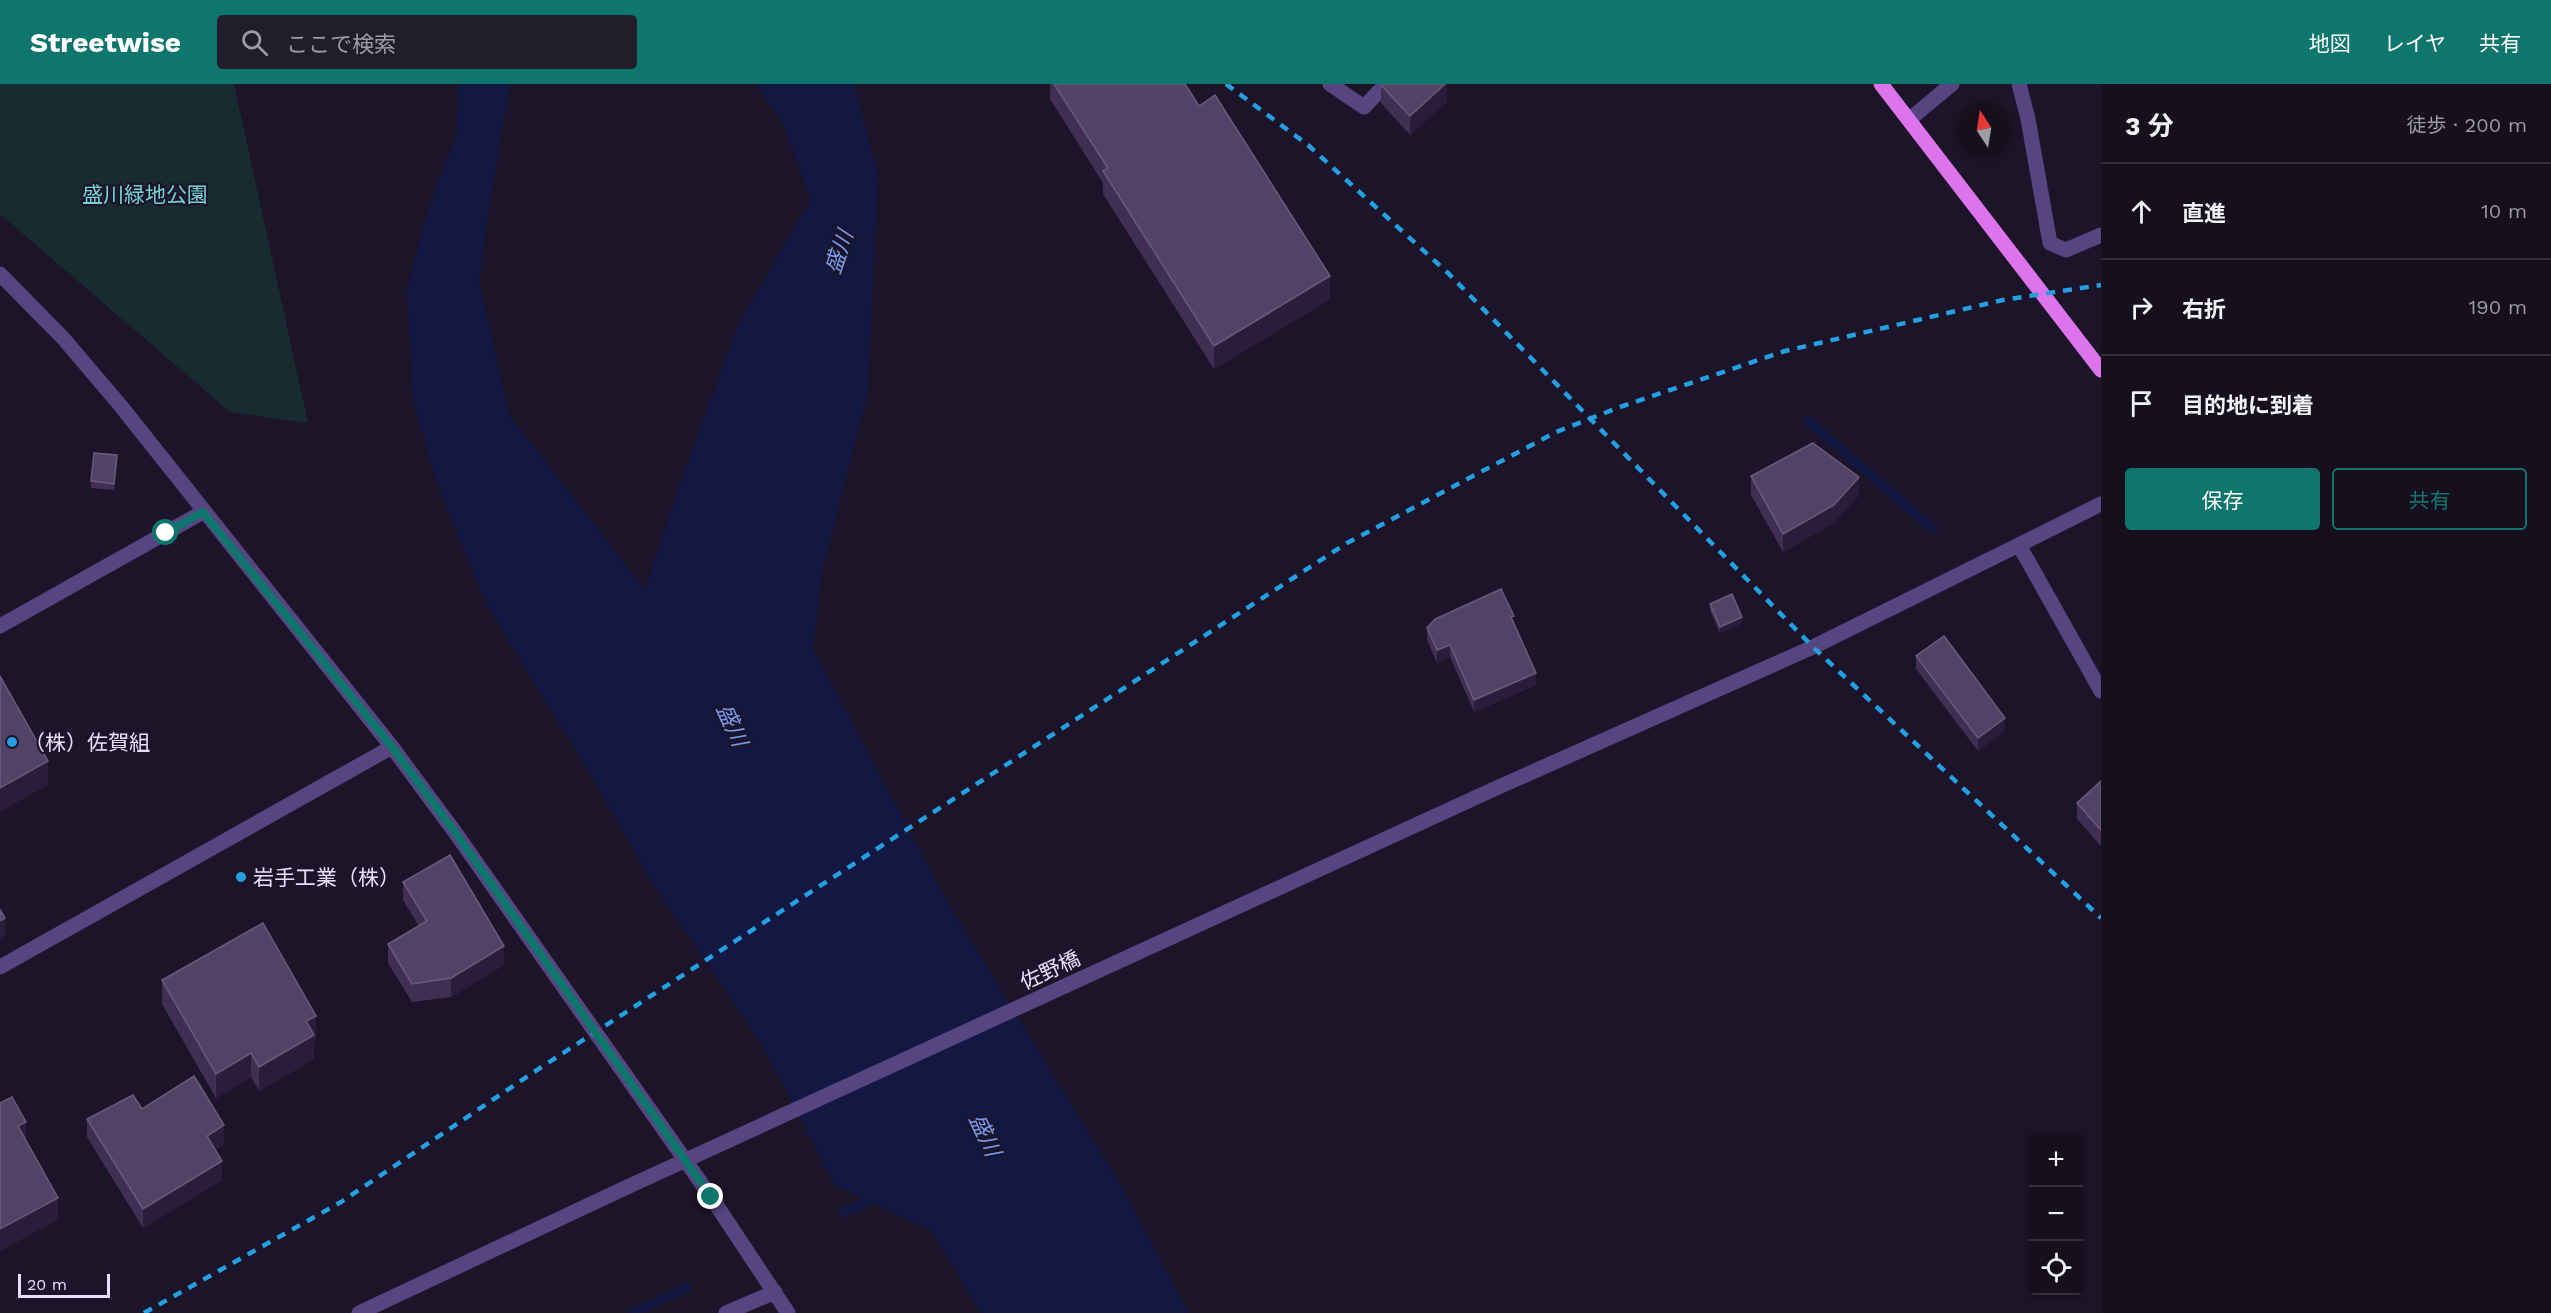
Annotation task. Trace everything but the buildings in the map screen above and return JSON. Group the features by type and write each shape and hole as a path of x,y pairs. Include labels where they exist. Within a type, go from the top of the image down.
{"main road":[{"path":"1881,84 2101,370"}],"street":[{"path":"1330,84 1364,107 1386,84"},
{"path":"1910,119 1952,84"},
{"path":"2019,84 2028,119 2050,243 2066,250 2101,235"},
{"path":"0,274 63,338 120,405 392,747 464,844 788,1313"},
{"name":"佐野橋","path":"359,1313 625,1188 1492,790 1813,647 2101,504"},
{"path":"0,626 203,512"},
{"path":"2019,545 2101,691"},
{"path":"0,967 392,747"},
{"path":"726,1313 775,1292"}],"green space":[{"name":"盛川緑地公園","path":"0,84 234,84 308,423 230,412 0,214"}],"water":[{"name":"盛川","path":"458,84 510,84 479,281 509,415 645,590 681,481 739,323 811,199 783,124 756,84 854,84 878,175 868,392 822,572 813,649 946,900 1118,1181 1189,1313 981,1313 932,1231 835,1185 760,1041 655,887 587,768 509,642 480,589 435,477 413,399 407,290 426,216 457,133"}],"waterway":[{"path":"1808,421 1933,529"},
{"path":"843,1212 879,1197"},
{"path":"632,1313 687,1288"}],"railway":[{"path":"1226,84 1308,145 1448,273 1813,647 2101,918"},
{"path":"144,1313 341,1202 534,1072 1347,543 1556,432 1620,407 1785,351 2003,300 2101,285"}],"place":[{"name":"（株）佐賀組","path":"12,742"},
{"name":"岩手工業（株）","path":"241,877"}],"route":[{"path":"166,533 203,512 392,747 457,835 711,1197"}]}
